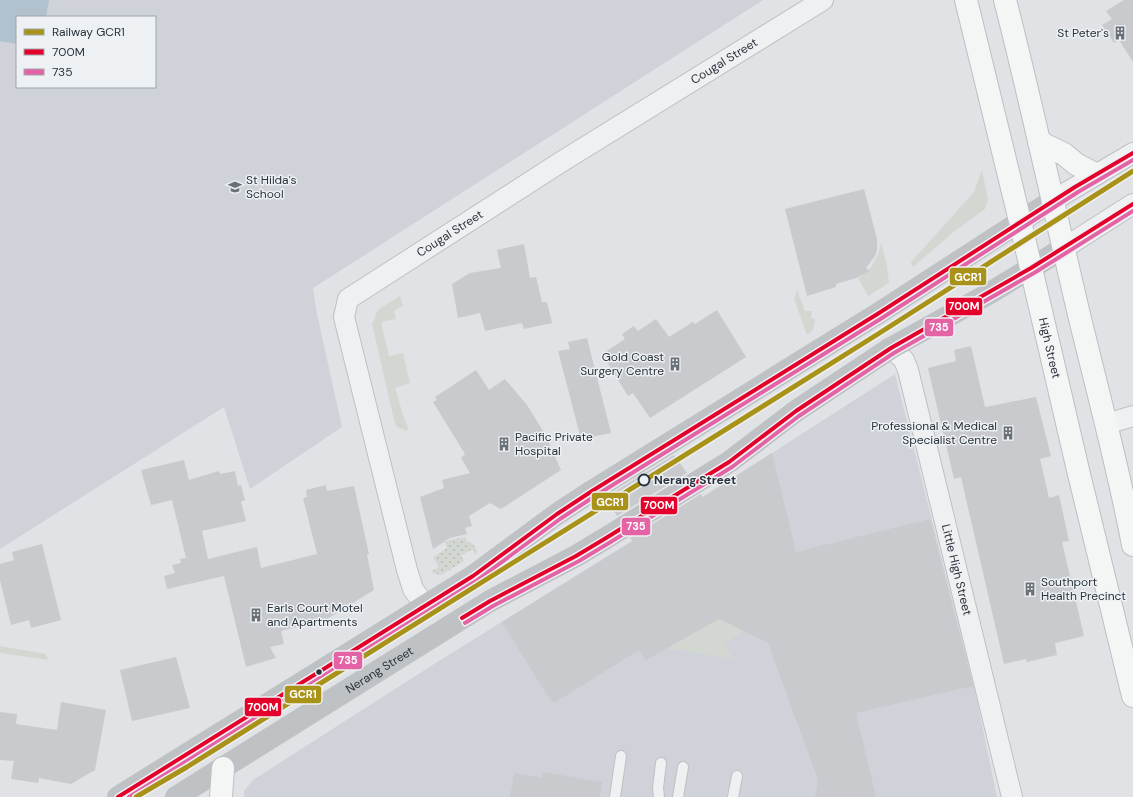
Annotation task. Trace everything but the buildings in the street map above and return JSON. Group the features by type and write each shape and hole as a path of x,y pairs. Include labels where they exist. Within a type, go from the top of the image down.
{"main road":[{"name":"High Street","path":"966,0 1133,696"},
{"path":"1005,0 1127,513 1133,545"},
{"path":"1039,142 1064,154 1076,164 1095,174"},
{"path":"118,797 473,576 557,514 592,491 879,312 1052,201"},
{"name":"Nerang Street","path":"176,797 490,601 576,556 716,470 742,453 796,411 891,348 1064,248"},
{"path":"221,797 223,768"}],"street":[{"name":"Cougal Street","path":"425,606 413,589 407,570 344,317 348,299 561,162 823,0"},
{"path":"1052,201 1095,174 1133,153"},
{"name":"Nerang Street","path":"1064,248 1133,204"},
{"name":"Little High Street","path":"891,348 904,360 908,370 1012,797"},
{"path":"1106,424 1133,416"}],"lane":[{"path":"615,797 621,756"},
{"path":"659,797 658,788 661,763"},
{"path":"678,797 683,767"},
{"path":"733,797 736,776"}],"shaded area":[{"name":"St Hilda's School","path":"0,0 763,0 313,288 317,314 342,427 250,489 224,407 0,549"},
{"path":"982,170 988,200 985,209 956,230 913,267 911,262 974,192"},
{"path":"881,243 887,265 889,283 868,296 858,278 863,275 874,263"},
{"path":"797,290 805,311 812,311 811,318 815,319 813,331 807,335 794,299"},
{"path":"400,296 403,306 394,311 396,319 381,322 389,356 403,353 410,383 395,388 409,429 406,431 397,427 394,420 372,324 379,309"},
{"path":"895,374 974,686 997,797 244,797 244,791 253,780 431,666 733,478"},
{"path":"465,537 467,541 473,544 478,552 475,554 472,549 461,556 464,561 443,574 440,575 434,573 432,571 439,567 433,557 447,548 445,543 449,540"},
{"path":"707,613 744,631 724,644 734,659 667,648"},
{"path":"0,646 46,654 48,660 0,653"}],"water":[{"path":"0,0 49,0 46,16 16,16 16,44 0,41"}],"rail line":[{"name":"GCR1","path":"136,797 187,767 878,334 1133,171"}],"transit line":[{"name":"700M","path":"118,797 473,576 557,514 592,491 879,313 1075,187 1133,153"},
{"name":"735","path":"129,797 476,581 560,519 595,496 882,318 1078,192 1133,160"},
{"name":"700M","path":"462,618 490,601 576,556 606,538 729,462 796,411 891,348 1031,268 1133,204"},
{"name":"735","path":"465,623 493,606 579,561 609,543 732,467 799,416 894,353 1034,273 1133,211"}],"place":[{"name":"St Peter's","path":"1120,33"},
{"name":"St Hilda's School","path":"235,187"},
{"name":"Gold Coast Surgery Centre","path":"675,364"},
{"name":"Professional & Medical Specialist Centre","path":"1008,433"},
{"name":"Pacific Private Hospital","path":"504,444"},
{"name":"Nerang Street","path":"644,480"},
{"name":"Southport Health Precinct","path":"1030,589"},
{"name":"Earls Court Motel and Apartments","path":"256,615"}]}
